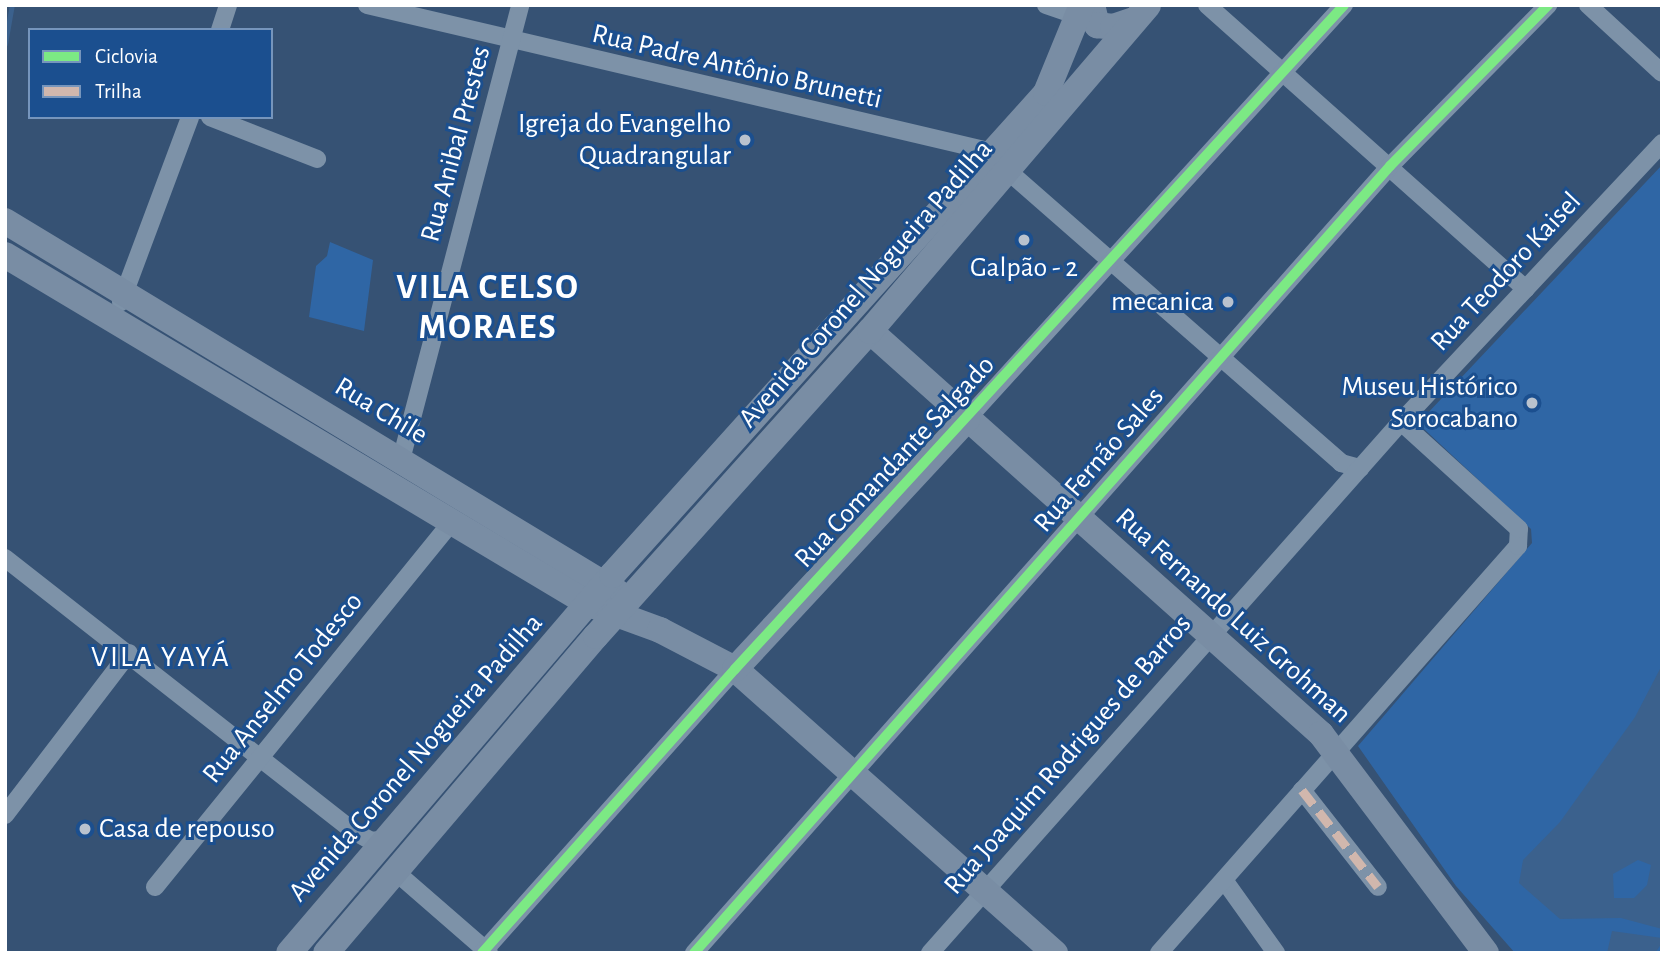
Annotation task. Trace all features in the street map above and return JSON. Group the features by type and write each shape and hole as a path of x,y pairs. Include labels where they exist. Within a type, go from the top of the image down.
{"main road":[{"path":"1087,13 1113,27 1142,12"},
{"name":"Avenida Coronel Nogueira Padilha","path":"289,953 561,639 597,593 1142,12"},
{"name":"Avenida Coronel Nogueira Padilha","path":"326,953 621,608 870,331 1000,162 1046,93 1087,13"},
{"name":"Rua Chile","path":"5,220 401,460 597,593"},
{"name":"Rua Chile","path":"5,255 536,571 597,593"},
{"name":"Rua Fernando Luiz Grohman","path":"870,331 1210,634 1336,751 1476,947"},
{"name":"Rua Comandante Salgado","path":"735,669 967,419"},
{"path":"536,571 562,596 561,639"},
{"path":"597,593 735,669 1055,953"}],"street":[{"path":"221,28 228,5"},
{"name":"Rua Padre Antônio Brunetti","path":"367,5 1000,162"},
{"name":"Rua Anibal Prestes","path":"401,460 520,5"},
{"path":"1046,5 1087,13"},
{"path":"1207,5 1526,289"},
{"name":"Rua Comandante Salgado","path":"967,419 1344,5"},
{"name":"Rua Fernão Sales","path":"694,953 852,771 1390,166 1548,5"},
{"path":"1588,5 1662,72"},
{"path":"113,318 125,293 189,119"},
{"path":"214,119 317,159"},
{"name":"Rua Teodoro Kaisel","path":"1360,468 1662,143"},
{"path":"1000,162 1340,463 1360,468"},
{"path":"1159,953 1521,538 1519,529 1401,422"},
{"name":"Rua Joaquim Rodrigues de Barros","path":"930,953 1210,634 1360,468"},
{"name":"Rua Anselmo Todesco","path":"155,887 452,522"},
{"path":"6,561 129,653 355,832 371,841 388,839"},
{"path":"5,815 129,653"},
{"name":"Rua Comandante Salgado","path":"486,952 735,669"},
{"path":"1302,790 1378,887"},
{"path":"355,832 366,850 363,868"},
{"path":"397,873 486,952"},
{"path":"1224,880 1276,953"}],"shaded area":[{"path":"1662,165 1662,953 1515,953 1456,886 1358,746 1532,543 1531,529 1424,429 1425,416"},
{"path":"330,242 373,260 364,331 309,317 316,266 327,256"},
{"path":"1662,665 1662,929 1621,918 1560,919 1519,883 1523,860 1560,822 1635,717","holes":["1638,860 1651,865 1647,885 1634,898 1614,898 1613,874"]},
{"path":"1612,931 1662,938 1662,943 1655,953 1607,953"}],"waterway":[{"path":"5,44 12,5"}],"marked path":[{"path":"1302,790 1378,887"}],"cycle path":[{"path":"482,953 735,669 1344,5"},
{"path":"694,953 1390,166 1548,5"}],"place":[{"name":"Igreja do Evangelho Quadrangular","path":"745,140"},
{"name":"Galpão - 2","path":"1024,240"},
{"name":"mecanica","path":"1228,302"},
{"name":"Museu Histórico Sorocabano","path":"1532,403"},
{"name":"Casa de repouso","path":"85,829"}],"district":[{"name":"VILA CELSO MORAES","path":"488,308"},
{"name":"VILA YAYÁ","path":"161,657"}]}
